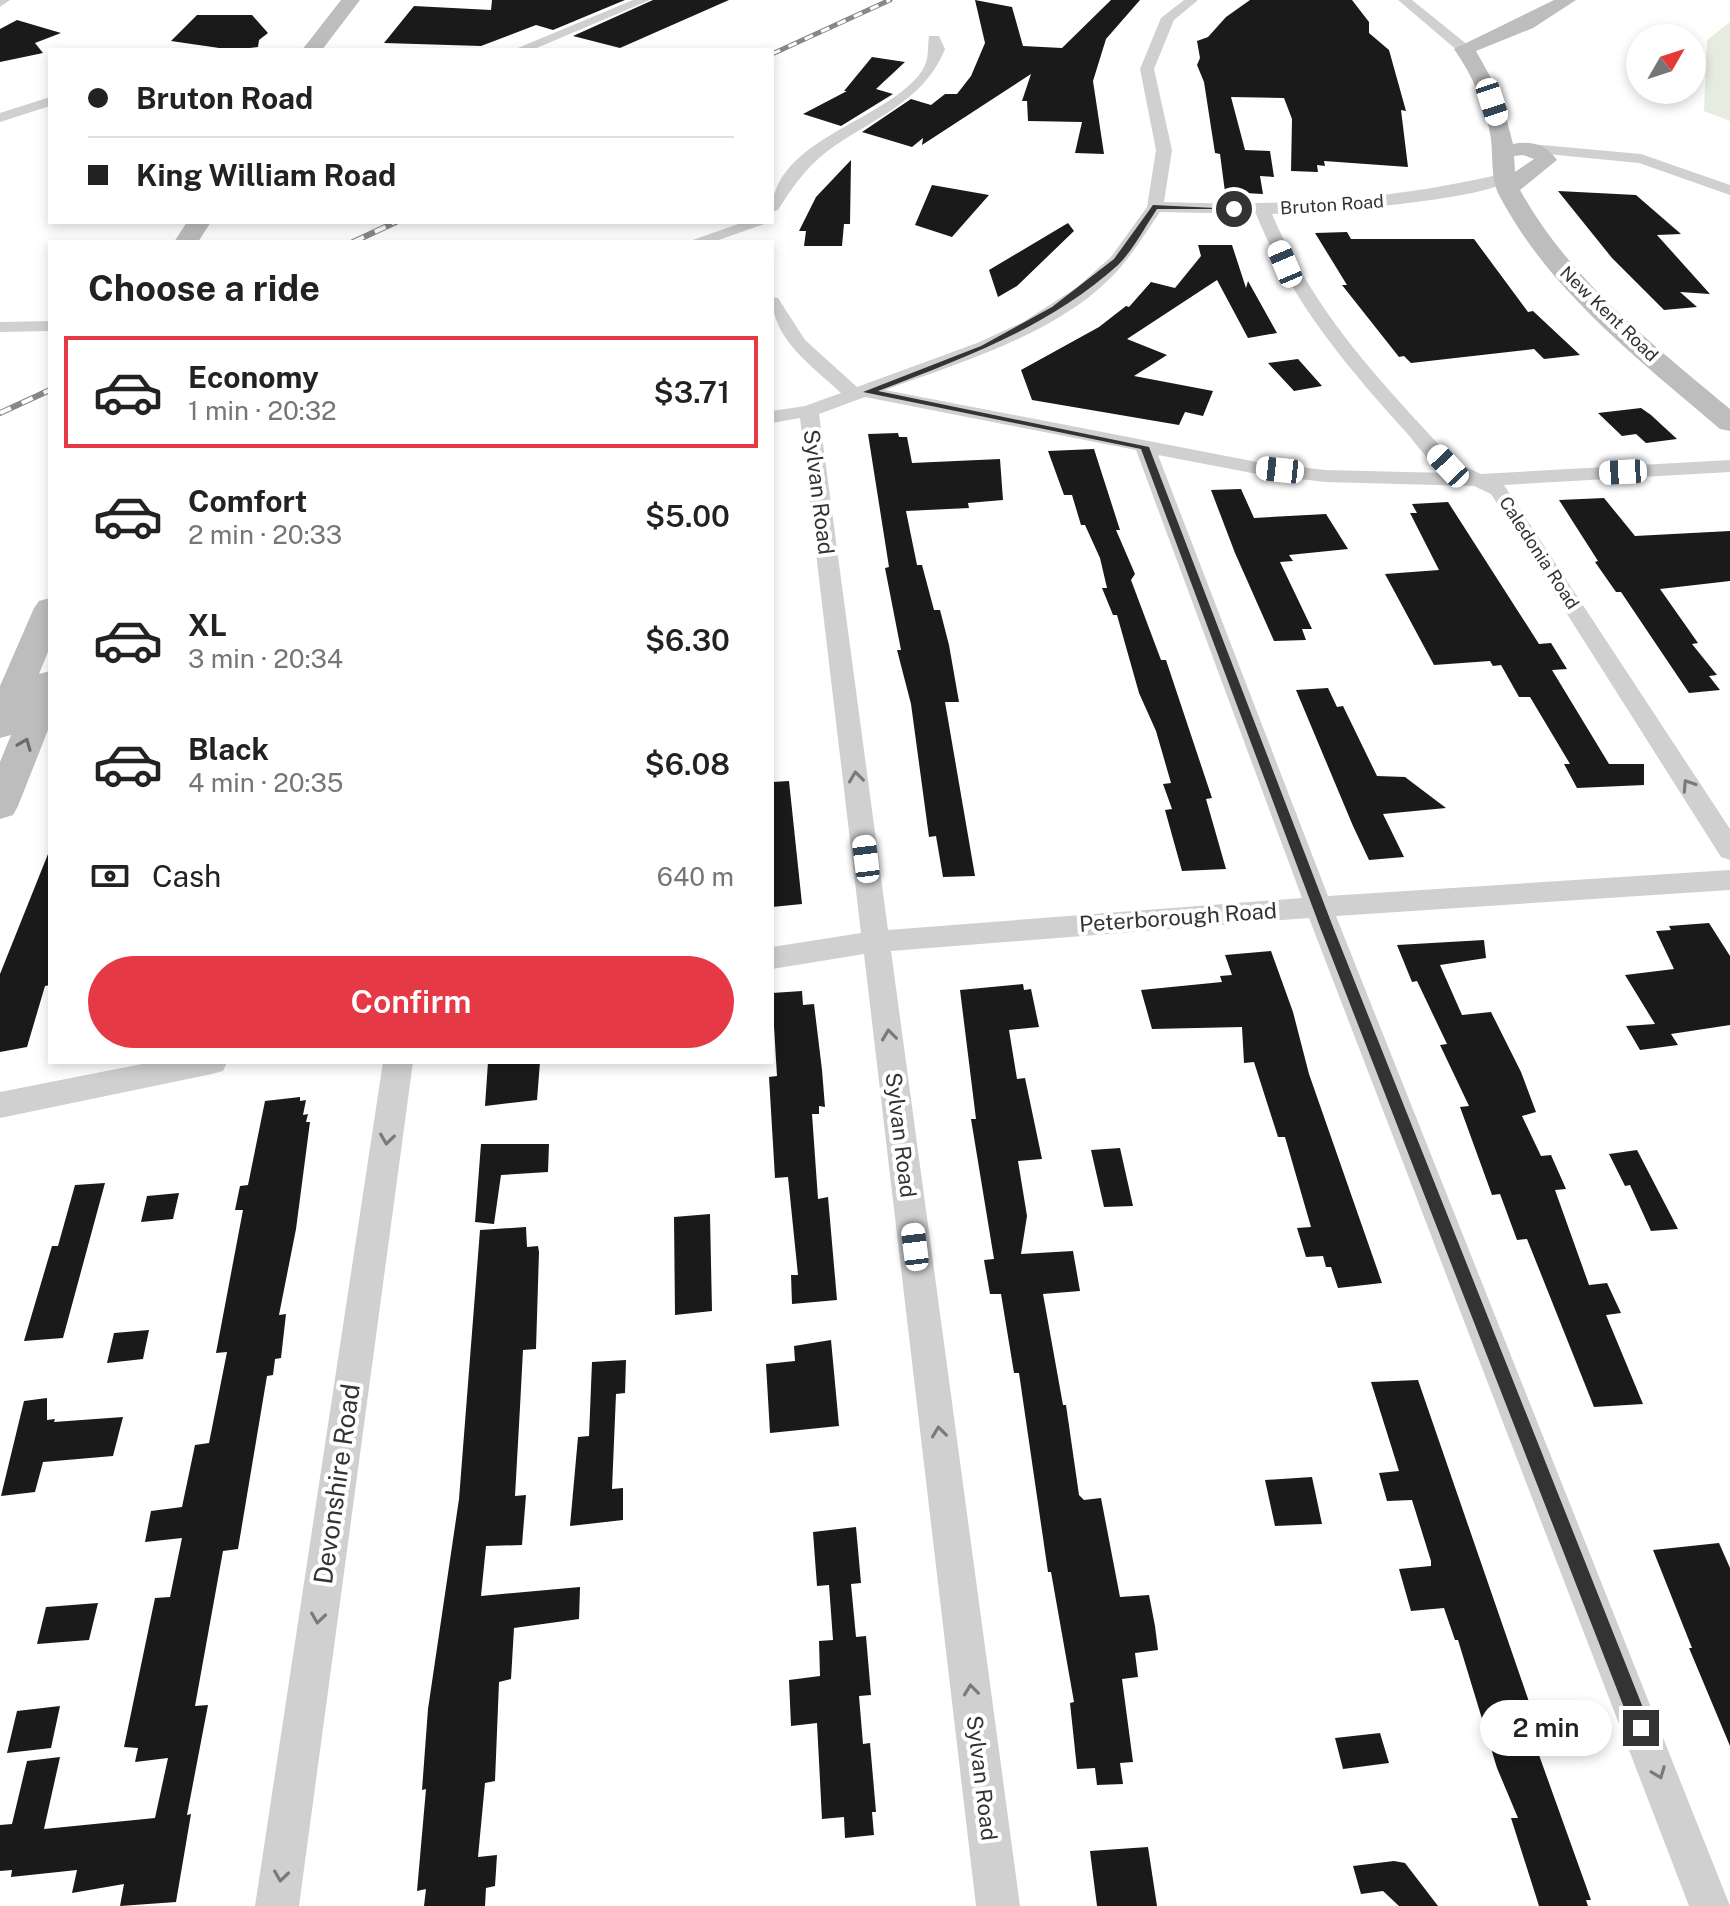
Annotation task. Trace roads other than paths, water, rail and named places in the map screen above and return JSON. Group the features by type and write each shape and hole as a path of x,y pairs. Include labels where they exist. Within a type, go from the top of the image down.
{"street":[{"path":"314,48 351,0"},
{"path":"525,48 644,0"},
{"path":"774,417 809,411 861,394 984,347 1055,309 1117,261 1155,207 1164,150 1147,69 1168,18 1192,0"},
{"name":"New Kent Road","path":"1404,0 1464,49 1484,77 1500,127 1520,163 1557,264 1638,345 1730,423"},
{"path":"1464,49 1526,24 1567,0"},
{"path":"774,204 795,169 819,147 927,75 938,49 934,39"},
{"path":"0,118 48,102"},
{"name":"Bruton Road","path":"1155,207 1262,210 1389,201 1520,163 1570,153 1641,159 1730,190"},
{"name":"Caledonia Road","path":"1262,210 1285,264 1321,321 1448,466 1499,490 1730,850"},
{"path":"702,240 757,224"},
{"path":"774,305 798,343 861,394 1257,468 1325,476 1476,480 1730,466"},
{"path":"0,327 48,326"},
{"name":"Sylvan Road","path":"809,411 998,1906"},
{"path":"1145,447 1319,908 1711,1906"},
{"path":"0,806 22,699 48,614"},
{"name":"Peterborough Road","path":"774,958 877,941 1730,880"},
{"path":"0,1105 202,1064"},
{"name":"Devonshire Road","path":"277,1906 398,1064"}],"railway":[{"path":"774,53 890,0"},
{"path":"357,240 392,224"},
{"path":"0,413 48,391"}]}
